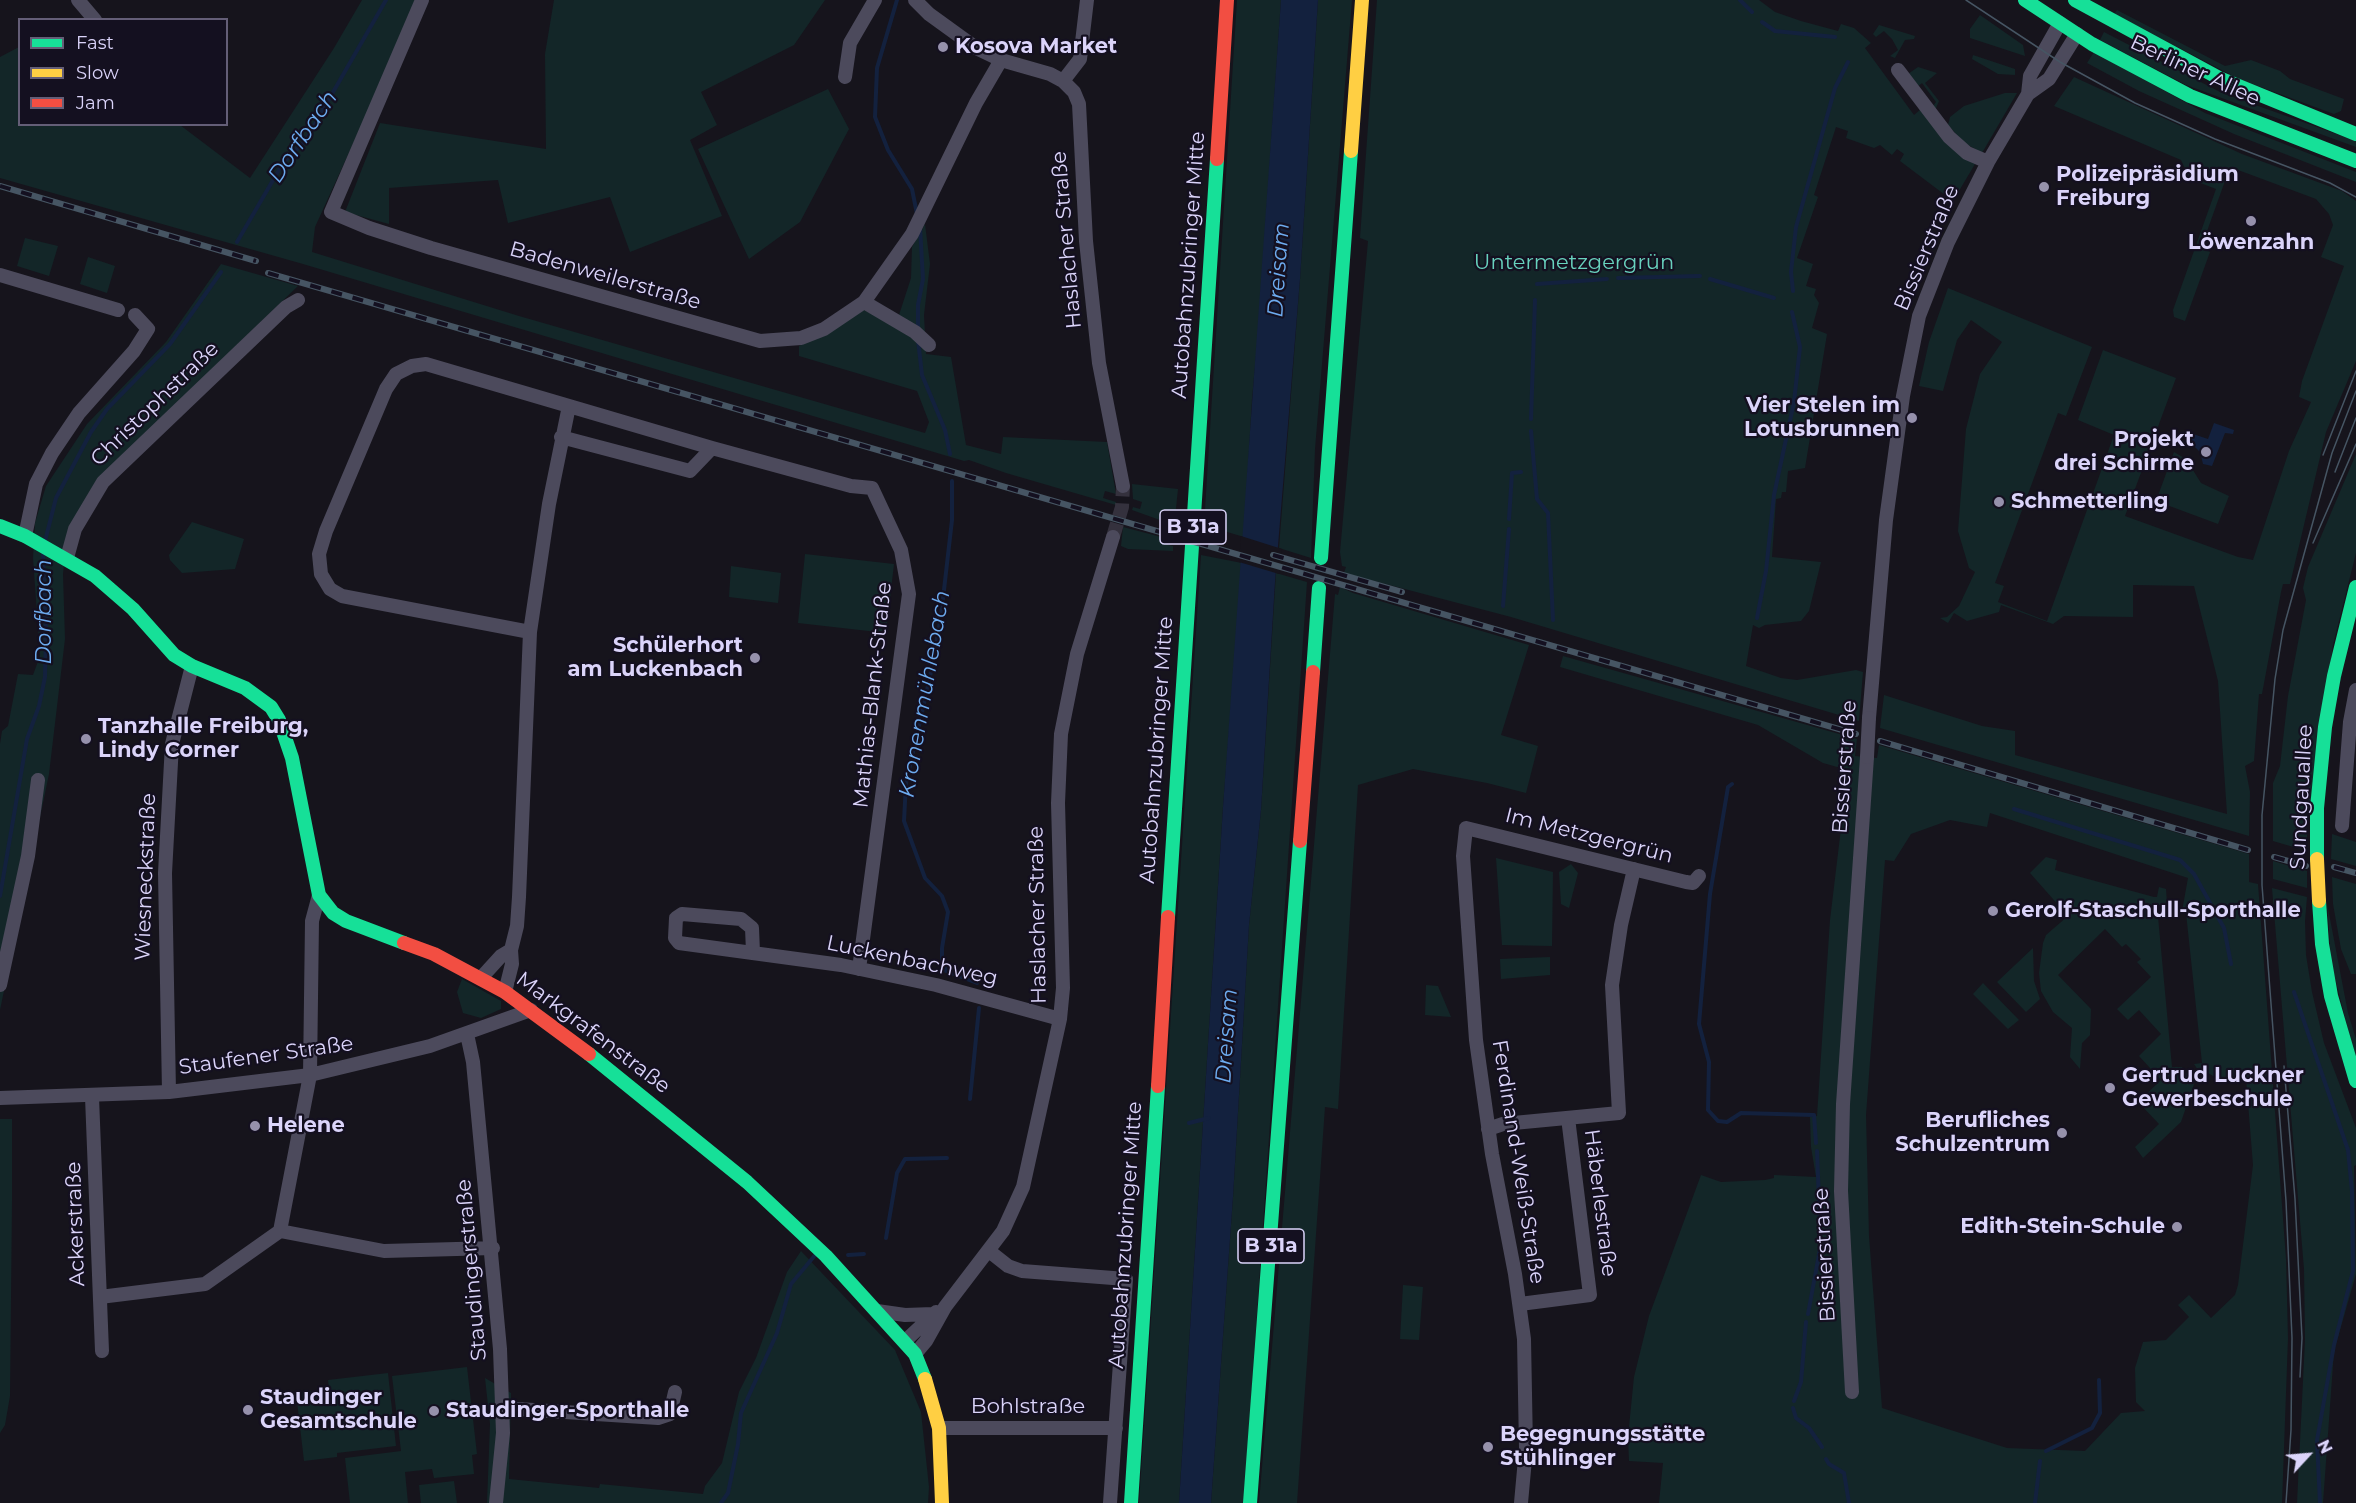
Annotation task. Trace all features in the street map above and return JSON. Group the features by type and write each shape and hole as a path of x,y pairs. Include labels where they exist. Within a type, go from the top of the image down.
{"main road":[{"name":"Autobahnzubringer Mitte","path":"1131,1503 1227,0"},
{"path":"1321,558 1362,0"},
{"name":"Berliner Allee","path":"2025,0 2077,34 2190,96 2356,160"},
{"path":"2060,23 2075,0"},
{"name":"Berliner Allee","path":"2075,0 2096,5 2219,78 2356,134"},
{"path":"2077,34 2096,5"},
{"path":"0,526 67,558 117,594 174,655 192,666 259,696 279,720 292,758 319,895"},
{"name":"Sundgauallee","path":"2356,587 2338,658 2325,727 2317,831 2322,944 2331,996 2356,1081"},
{"name":"B 31a","path":"1250,1503 1318,588"},
{"name":"Markgrafenstraße","path":"319,895 333,913 346,921 434,954 482,978 506,992 562,1032 747,1182 826,1256 905,1341"},
{"path":"905,1341 915,1354 924,1374 939,1428 942,1503"}],"street":[{"path":"78,0 93,18"},
{"name":"Badenweilerstraße","path":"422,0 331,212 369,228 431,248 760,341 801,338 824,329 864,302 913,231 976,103 1001,60"},
{"path":"845,77 849,43 875,0"},
{"path":"915,0 929,14 976,48 1001,60 1050,74 1063,81 1080,59 1087,0"},
{"name":"Bissierstraße","path":"2028,94 2030,76 2060,23"},
{"name":"Bissierstraße","path":"1852,1392 1854,1385 1842,1191 1843,1115 1869,718 1886,520 1903,396 1914,342 1930,284 1988,162 2028,94 2049,79 2077,34"},
{"path":"1898,70 1949,137 1967,153 1988,162"},
{"name":"Haslacher Straße","path":"1063,81 1074,92 1079,104 1086,241 1097,342 1123,486"},
{"path":"0,275 118,310"},
{"name":"Christophstraße","path":"67,558 75,529 103,482 286,307 298,300"},
{"path":"864,302 923,339"},
{"path":"25,536 36,484 52,453 79,413 134,351 148,328 135,315"},
{"name":"Mathias-Blank-Straße","path":"530,632 342,596 330,589 321,574 319,554 382,400 396,374 412,366 426,364 712,448 851,486 872,488 901,550 909,583 859,969"},
{"path":"506,992 512,964 511,950 517,926 519,897 530,632 561,437 569,406"},
{"path":"561,437 690,471 712,448"},
{"name":"Haslacher Straße","path":"905,1341 939,1310 989,1251 1004,1231 1023,1187 1060,1019 1063,988 1058,803 1061,734 1077,654 1113,537"},
{"name":"Wiesneckstraße","path":"169,1092 165,873 172,744 192,666"},
{"path":"2342,826 2350,722 2356,690"},
{"path":"0,985 28,856 38,780"},
{"name":"Im Metzgergrün","path":"1466,828 1686,882 1693,883 1699,876"},
{"name":"Ferdinand-Weiß-Straße","path":"1466,828 1463,856 1476,1040 1488,1129 1520,1304 1525,1366 1526,1448 1521,1503"},
{"path":"1488,1129 1503,1124 1619,1113 1612,985 1619,937 1634,869"},
{"path":"100,1297 205,1284 280,1231 310,1075 312,921 319,895"},
{"name":"Luckenbachweg","path":"753,952 752,928 741,920 682,914 676,918 675,938 679,943 859,969 936,985 1060,1019"},
{"path":"482,978 501,956 511,950"},
{"name":"Staufener Straße","path":"0,1098 92,1097 169,1092 310,1075 388,1057 467,1034 531,1010"},
{"name":"Staudingerstraße","path":"467,1034 473,1062 493,1248 503,1408 496,1503"},
{"name":"Ackerstraße","path":"92,1097 102,1350"},
{"name":"Häberlestraße","path":"1520,1304 1590,1295 1568,1118"},
{"path":"280,1231 384,1251 493,1248"},
{"path":"989,1251 1008,1266 1022,1271 1126,1279 1110,1503"},
{"path":"877,1311 905,1315 939,1310"},
{"name":"Haslacher Straße","path":"915,1354 926,1341 939,1310"},
{"path":"503,1408 658,1418 670,1414 675,1392"},
{"name":"Bohlstraße","path":"939,1428 1116,1428"}],"green space":[{"path":"362,0 415,0 395,52 315,227 312,252 519,316 925,433 929,422 917,391 799,356 799,346 837,327 862,309 905,331 899,315 911,278 912,247 925,224 930,264 924,315 926,354 951,357 966,445 1001,454 1003,437 1107,442 1116,494 1105,491 1103,498 1116,502 1116,505 303,264 0,178 0,57 18,48 18,126 181,126 250,178 334,48"},
{"path":"554,0 825,0 794,45 701,92 717,125 690,140 722,216 630,252 610,197 508,223 498,180 389,188 389,224 345,212 380,123 546,149 545,54"},
{"path":"1237,0 1281,0 1244,537 1204,525"},
{"path":"1318,0 1352,0 1315,449 1311,558 1279,548 1300,279"},
{"name":"Untermetzgergrün","path":"1377,0 1759,0 1775,12 1801,21 1838,31 1841,24 1854,28 1871,43 1865,48 1914,115 1921,109 1966,159 1975,164 1953,201 1900,161 1904,154 1897,149 1892,155 1880,145 1874,148 1846,138 1848,131 1836,127 1814,195 1818,197 1797,258 1813,264 1806,286 1816,289 1814,295 1819,303 1812,328 1827,334 1805,468 1788,471 1786,492 1782,492 1781,498 1776,499 1772,557 1821,562 1809,611 1801,621 1765,625 1759,628 1753,625 1746,666 1781,678 1797,680 1856,670 1863,672 1859,721 1511,617 1344,573 1346,567 1342,566 1340,552 1368,241 1360,238"},
{"path":"2117,10 2225,66 2251,60 2280,71 2290,79 2344,99 2341,111 2334,114 2239,79 2114,14"},
{"path":"1980,15 2023,45 2025,56 1970,38 1970,29"},
{"path":"1879,25 1915,36 1914,39 1905,40 1895,58 1890,56 1898,50 1884,31 1876,37 1873,34"},
{"path":"2104,32 2222,93 2356,141 2356,147 2186,85 2100,40"},
{"path":"2094,52 2205,113 2356,172 2356,182 2234,134 2139,91 2087,63"},
{"path":"1973,55 2015,69 2015,75 1998,74 1972,59"},
{"path":"1918,67 1937,73 1925,83 1939,101 1934,113 1931,109 1936,102 1922,83 1915,89 1908,74"},
{"path":"2074,77 2242,154 2342,191 2356,201 2356,361 2326,432 2290,584 2283,584 2281,592 2262,694 2259,694 2254,761 2245,766 2250,792 2249,836 1880,728 1884,695 1982,726 2015,731 2015,755 2227,814 2218,681 2194,586 2133,585 2133,617 2064,616 2053,624 2001,605 1999,612 1967,621 1954,613 1948,623 1940,618 1947,617 1959,606 1975,572 1969,568 1958,531 1966,429 1980,374 2002,342 1971,320 1957,340 1943,391 1919,386 1929,342 1948,288 2092,347 2066,416 2058,413 1995,583 2004,586 1998,602 2047,621 2114,435 2078,420 2103,350 2176,378 2125,516 2238,557 2253,560 2289,451 2311,402 2299,397 2302,381 2344,266 2321,257 2333,225 2329,214 2316,199 2230,167 2201,248 2210,252 2185,321 2174,317 2173,310 2216,189 2190,179 2181,160 2054,106"},
{"path":"828,89 849,129 800,222 749,259 698,149"},
{"path":"2005,93 2017,93 1982,153 1963,142 1948,125 1950,117 1964,106"},
{"path":"25,238 58,246 49,276 17,266"},
{"path":"88,257 115,266 107,293 80,284"},
{"path":"221,264 298,286 97,480 66,546 63,574 65,639 49,774 0,1010 0,744 2,731 8,726 18,674 33,675 40,656 33,558 35,523 46,486 87,424 166,342"},
{"path":"2174,452 2186,459 2201,483 2229,496 2218,524 2156,501"},
{"path":"2356,454 2356,553 2333,645 2311,805 2307,807 2307,851 2273,841 2273,783 2280,766 2288,696 2306,600 2303,588 2308,567"},
{"path":"1132,484 1178,489 1175,518 1172,517 1171,524 1132,510 1133,507 1140,509 1142,502 1133,499"},
{"path":"192,522 244,539 235,569 182,573 170,560 169,555"},
{"path":"1123,527 1169,539 1168,545 1173,546 1173,551 1128,549 1121,546"},
{"path":"805,554 894,564 886,633 798,623"},
{"path":"1201,555 1242,563 1241,580 1223,807 1179,1503 1139,1503"},
{"path":"731,566 781,573 778,603 729,597"},
{"path":"1276,573 1307,582 1244,1503 1211,1503 1233,1197 1249,925 1261,810"},
{"path":"1340,587 1353,593 1529,645 1501,735 1538,746 1526,793 1413,769 1358,785 1338,1109 1325,1107 1297,1503 1259,1503 1335,594 1338,595"},
{"path":"1563,656 1857,739 1855,756 1877,758 1879,745 2249,854 2249,882 2258,884 2286,1259 2288,1338 2282,1503 1659,1503 1663,1463 1629,1461 1628,1437 1634,1377 1649,1316 1701,1175 1721,1182 1765,1180 1774,1178 1774,1175 1816,1177 1811,1147 1810,1117 1817,1116 1830,920 1848,770 1823,763 1758,725 1560,667","holes":["1990,813 2188,878 2182,911 2186,913 2202,1063 2194,1064 2200,1073 2208,1073 2220,1080 2246,1078 2253,1165 2235,1295 2211,1318 2189,1295 2178,1305 2189,1317 2166,1340 2143,1342 2135,1368 2136,1402 2145,1411 2121,1413 2085,1451 2007,1448 1882,1408 1869,1236 1866,1115 1885,860 1894,861 1911,834 1950,820 1987,827"]},
{"path":"2332,834 2356,842 2356,866 2331,859"},
{"path":"2046,857 2057,860 2055,870 2154,897 2157,897 2159,887 2166,889 2167,903 2157,906 2172,1067 2182,1067 2194,1084 2181,1122 2143,1158 2135,1147 2159,1124 2138,1102 2161,1080 2139,1056 2161,1034 2139,1010 2128,1020 2117,1009 2151,977 2137,962 2141,959 2126,944 2122,947 2105,929 2058,975 2091,1009 2090,1035 2082,1043 2080,1069 2070,1057 2072,1028 2053,1012 2041,991 2039,973 2043,943 2046,935 2068,916 2030,873"},
{"path":"1496,858 1553,872 1552,946 1502,945"},
{"path":"2273,861 2307,871 2307,888 2273,879"},
{"path":"1571,864 1578,873 1569,908 1561,904 1559,872"},
{"path":"2332,877 2356,884 2356,974 2351,974 2341,949 2333,904"},
{"path":"2272,888 2307,897 2306,955 2312,992 2324,1043 2356,1128 2356,1165 2354,1166 2356,1274 2334,1351 2323,1503 2297,1503 2305,1340 2304,1269"},
{"path":"2327,903 2348,1013 2356,1039 2356,1061 2331,962"},
{"path":"2033,948 2034,981 2040,999 2026,1012 1997,982"},
{"path":"1550,957 1550,975 1501,979 1500,959"},
{"path":"462,979 501,1001 501,1009 481,1018 463,1013 457,992"},
{"path":"1983,983 2019,1020 2008,1029 1973,994"},
{"path":"1426,985 1438,986 1451,1017 1425,1015"},
{"path":"0,1119 12,1119 12,1201 10,1396 5,1425 0,1433"},
{"path":"801,1251 895,1350 921,1412 929,1487 928,1503 487,1503 490,1424 485,1378 511,1393 509,1479 599,1488 600,1484 703,1494 705,1486 722,1463 739,1392 756,1358 787,1272"},
{"path":"1403,1285 1423,1287 1419,1340 1400,1339"},
{"name":"Staudinger-Sporthalle","path":"467,1367 477,1454 472,1455 474,1474 434,1478 432,1469 405,1472 408,1503 350,1503 345,1458 401,1451 392,1376"},
{"path":"388,1373 396,1446 337,1453 337,1457 304,1461 296,1393 329,1389 328,1380"},
{"path":"454,1481 457,1503 421,1503 419,1485"}],"water":[{"name":"Dreisam","path":"1281,0 1318,0 1300,279 1275,582 1261,810 1249,925 1233,1197 1211,1503 1179,1503 1223,807"},
{"path":"2214,423 2234,430 2233,434 2225,433 2212,466 2203,464 2200,452 2190,442 2193,434 2208,439"}],"pier":[{"path":"1241,536 1282,549 1279,574 1239,562"}],"waterway":[{"name":"Dorfbach","path":"237,242 283,163 305,141 386,0"},
{"name":"Kronenmühlebach","path":"897,0 877,68 875,117 888,150 912,189 917,214"},
{"path":"1740,0 1752,12"},
{"path":"1762,22 1775,31 1835,37"},
{"path":"1793,291 1791,272 1796,227 1835,88 1848,62"},
{"name":"Kronenmühlebach","path":"918,330 918,305 923,279 920,227"},
{"name":"Dorfbach","path":"45,541 56,498 91,432 107,409 170,344 221,272"},
{"path":"1618,278 1700,276"},
{"path":"1537,284 1607,279"},
{"path":"1710,279 1774,298"},
{"path":"1531,419 1535,300"},
{"path":"1757,618 1766,571 1774,495 1794,402 1800,347 1792,312"},
{"name":"Kronenmühlebach","path":"918,340 922,375 945,430 950,454"},
{"path":"1531,431 1537,499 1548,513 1553,620"},
{"path":"1509,519 1512,473 1521,472"},
{"name":"Kronenmühlebach","path":"952,481 952,520 941,616 906,783 904,821 925,878 942,896 948,912 942,948 942,960 946,971 977,983"},
{"path":"1503,606 1509,529"},
{"name":"Dorfbach","path":"0,896 27,739 39,706 45,677 43,554"},
{"path":"1732,784 1728,787 1710,894 1699,1024 1709,1062 1708,1110 1718,1121 1727,1122 1741,1113 1814,1115 1816,1143"},
{"path":"2014,809 2180,860 2194,874 2224,928 2231,964"},
{"path":"2294,992 2348,1150 2352,1191 2353,1271 2334,1345 2317,1440 2320,1503"},
{"name":"Kronenmühlebach","path":"970,1099 979,1008"},
{"path":"1189,1123 1209,1118"},
{"path":"1817,1151 1820,1226"},
{"name":"Kronenmühlebach","path":"886,1238 897,1173 905,1159 947,1158"},
{"path":"1808,1314 1820,1249 1820,1234"},
{"name":"Kronenmühlebach","path":"721,1503 728,1493 738,1444 741,1413 777,1333 791,1284 816,1254"},
{"name":"Kronenmühlebach","path":"848,1255 864,1254"},
{"path":"1794,1401 1801,1382 1806,1322"},
{"path":"2046,1451 2092,1428 2100,1413 2099,1380"},
{"path":"1793,1408 1796,1418 1809,1428 1822,1447"},
{"path":"1826,1459 1829,1464 1844,1473 1849,1503"},
{"path":"2035,1503 2040,1461"}],"tunnel":[{"path":"1113,537 1122,507 1123,486"}],"tram line":[{"path":"1966,0 2060,62 2135,103 2215,139 2330,183 2356,197"},
{"path":"2323,455 2356,371"},
{"path":"2286,1503 2291,1430 2292,1338 2286,1201 2262,885 2262,815 2275,679 2283,630 2332,453 2356,391"},
{"path":"2335,472 2356,418"},
{"path":"2313,543 2356,444"},
{"path":"2284,1066 2295,1199 2302,1338 2300,1377"}],"railway":[{"path":"0,186 256,261"},
{"path":"268,273 1856,734"},
{"path":"1273,555 1402,592"},
{"path":"1880,741 2248,850"},
{"path":"2274,857 2306,866"},
{"path":"2334,867 2356,873"}],"traffic: fast":[{"path":"2025,0 2092,44 2190,96 2356,161"},
{"path":"2075,0 2219,78 2356,134"},
{"path":"1321,558 1351,151"},
{"path":"1168,917 1217,159"},
{"path":"0,526 25,536 95,576 133,609 174,655 192,666 245,688 271,707 279,720 292,758 319,895 333,913 346,921 404,943"},
{"path":"2317,859 2317,808 2325,727 2334,676 2356,587"},
{"path":"1313,672 1319,588"},
{"path":"1250,1503 1300,841"},
{"path":"2319,901 2322,944 2331,996 2356,1081"},
{"path":"589,1054 747,1182 826,1256 915,1354 925,1379"},
{"path":"1131,1503 1158,1086"}],"traffic: slow":[{"path":"1351,151 1362,0"},
{"path":"2317,859 2319,901"},
{"path":"925,1379 939,1428 942,1503"}],"traffic: jam":[{"path":"1217,159 1227,0"},
{"path":"1300,841 1313,672"},
{"path":"1158,1086 1168,917"},
{"path":"404,943 434,954 505,992 589,1054"}],"place":[{"name":"Kosova Market","path":"943,47"},
{"name":"Polizeipräsidium Freiburg","path":"2044,187"},
{"name":"Löwenzahn","path":"2251,221"},
{"name":"Vier Stelen im Lotusbrunnen","path":"1912,418"},
{"name":"Projekt drei Schirme","path":"2206,452"},
{"name":"Schmetterling","path":"1999,502"},
{"name":"Schülerhort am Luckenbach","path":"755,658"},
{"name":"Tanzhalle Freiburg, Lindy Corner","path":"86,739"},
{"name":"Gerolf-Staschull-Sporthalle","path":"1993,911"},
{"name":"Gertrud Luckner Gewerbeschule","path":"2110,1088"},
{"name":"Helene","path":"255,1126"},
{"name":"Berufliches Schulzentrum","path":"2062,1133"},
{"name":"Edith-Stein-Schule","path":"2177,1227"},
{"name":"Staudinger Gesamtschule","path":"248,1410"},
{"name":"Staudinger-Sporthalle","path":"434,1411"},
{"name":"Begegnungsstätte Stühlinger","path":"1488,1447"}]}
